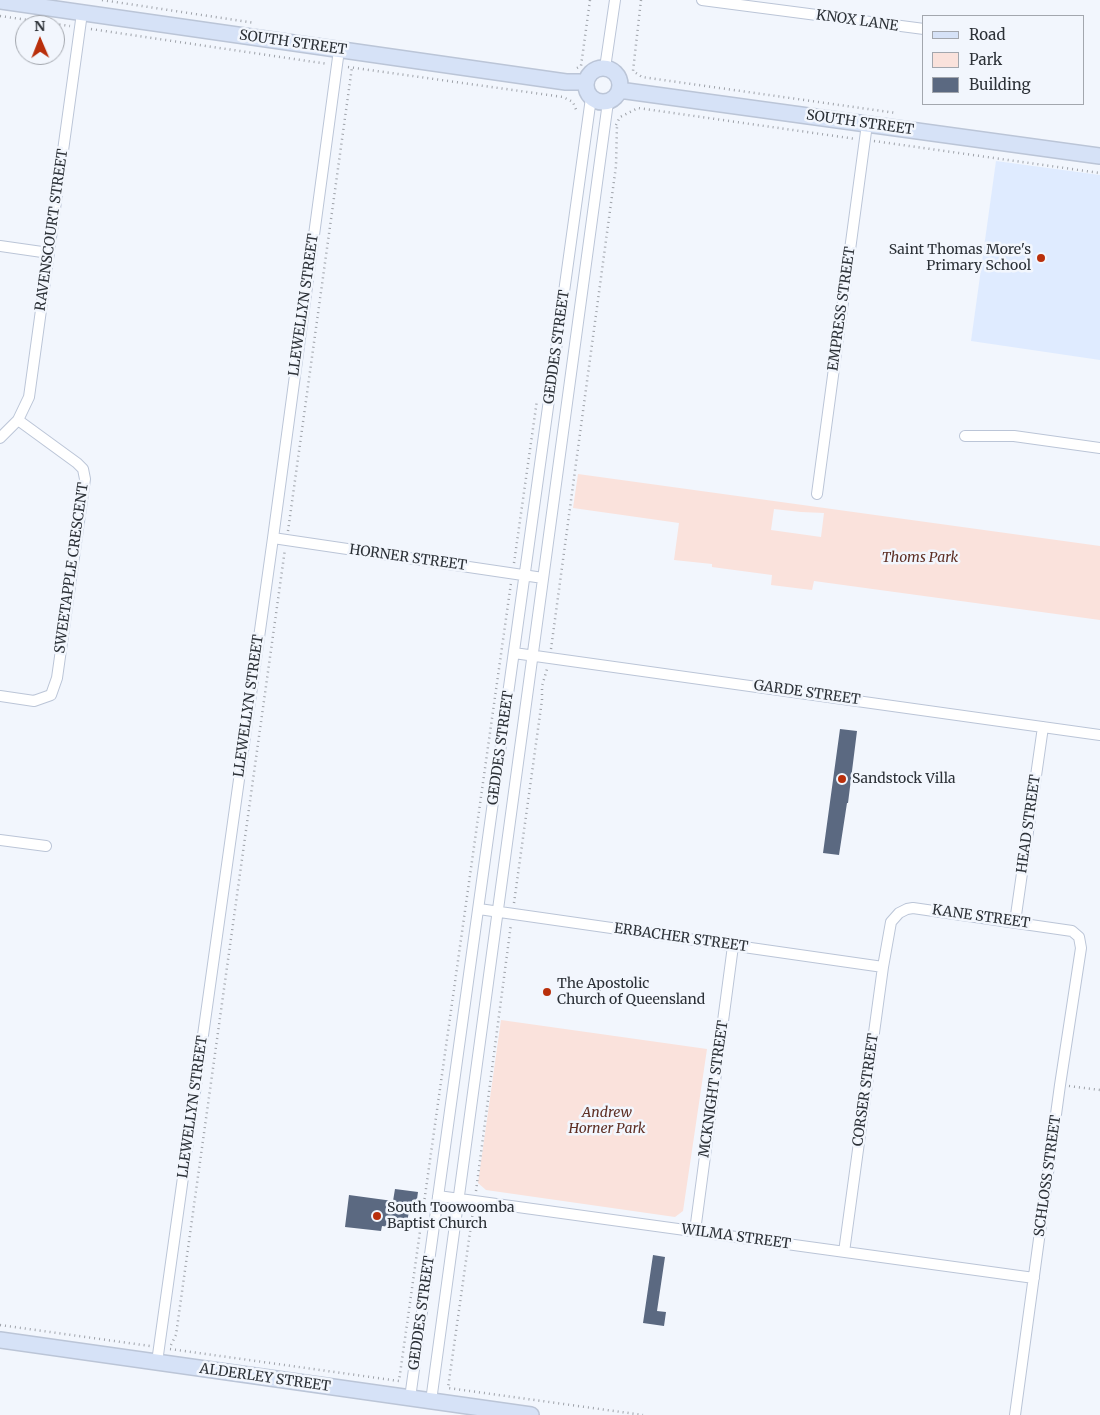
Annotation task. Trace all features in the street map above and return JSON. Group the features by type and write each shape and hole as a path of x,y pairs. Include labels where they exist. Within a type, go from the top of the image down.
{"street":[{"path":"605,68 614,0"},
{"name":"KNOX LANE","path":"702,0 922,29"},
{"name":"SOUTH STREET","path":"0,2 82,13 338,58 566,82 586,82"},
{"name":"RAVENSCOURT STREET","path":"0,438 18,420 29,397 82,13"},
{"name":"LLEWELLYN STREET","path":"158,1355 273,538 338,58"},
{"path":"605,68 610,69 618,76 620,81 617,95 608,102 596,101 592,98 586,91 586,82 593,71 605,68"},
{"name":"SOUTH STREET","path":"619,90 1100,156"},
{"name":"GEDDES STREET","path":"410,1398 592,98"},
{"name":"GEDDES STREET","path":"431,1401 608,102"},
{"name":"EMPRESS STREET","path":"817,494 867,124"},
{"path":"0,246 49,253"},
{"path":"566,286 582,288"},
{"name":"SWEETAPPLE CRESCENT","path":"0,696 34,701 50,695 57,678 85,478 82,469 77,463 18,420"},
{"path":"965,436 1014,436 1100,448"},
{"name":"HORNER STREET","path":"273,538 543,578"},
{"name":"GARDE STREET","path":"514,653 1100,735"},
{"name":"HEAD STREET","path":"1016,922 1043,727"},
{"path":"0,840 46,846"},
{"name":"KANE STREET","path":"890,928 891,922 899,913 913,908 1067,929 1079,937"},
{"name":"ERBACHER STREET","path":"479,910 883,967"},
{"name":"CORSER STREET","path":"844,1252 890,928"},
{"name":"SCHLOSS STREET","path":"1015,1415 1060,1085 1081,948 1079,937"},
{"name":"MCKNIGHT STREET","path":"695,1231 732,946"},
{"name":"WILMA STREET","path":"438,1196 1034,1278"},
{"name":"ALDERLEY STREET","path":"0,1340 158,1355 410,1398 530,1415"}],"path":[{"path":"569,68 581,66 590,0"},
{"path":"641,0 633,71 642,77 903,114"},
{"path":"0,16 80,28 338,58 352,67 563,97 573,102 578,110 577,116"},
{"path":"352,67 176,1334 169,1348 399,1381 537,397"},
{"path":"638,108 620,117 617,125 616,166 549,658 542,686 542,700 448,1388 643,1415"},
{"path":"613,128 617,125"},
{"path":"1060,1085 1100,1090"},
{"path":"0,1325 158,1355"}],"shaded area":[{"name":"Saint Thomas More's Primary School","path":"996,161 1100,175 1100,360 971,341"}],"green space":[{"name":"Thoms Park","path":"578,474 1100,546 1100,620 814,581 812,590 771,585 772,575 712,567 712,564 674,560 679,523 573,508","holes":["774,509 824,513 821,537 771,530"]},
{"name":"Andrew Horner Park","path":"501,1020 707,1049 683,1211 675,1217 486,1190 478,1183"}],"building":[{"name":"Sandstock Villa","path":"840,729 857,731 839,855 823,853"},
{"name":"South Toowoomba Baptist Church","path":"395,1189 418,1192 416,1206 410,1205 406,1229 382,1226 381,1231 345,1227 349,1195 393,1201"},
{"path":"653,1255 665,1257 657,1311 666,1312 664,1326 643,1323"}],"place":[{"name":"Saint Thomas More's Primary School","path":"1041,258"},
{"name":"Sandstock Villa","path":"842,779"},
{"name":"The Apostolic Church of Queensland","path":"547,992"},
{"name":"South Toowoomba Baptist Church","path":"377,1216"}]}
